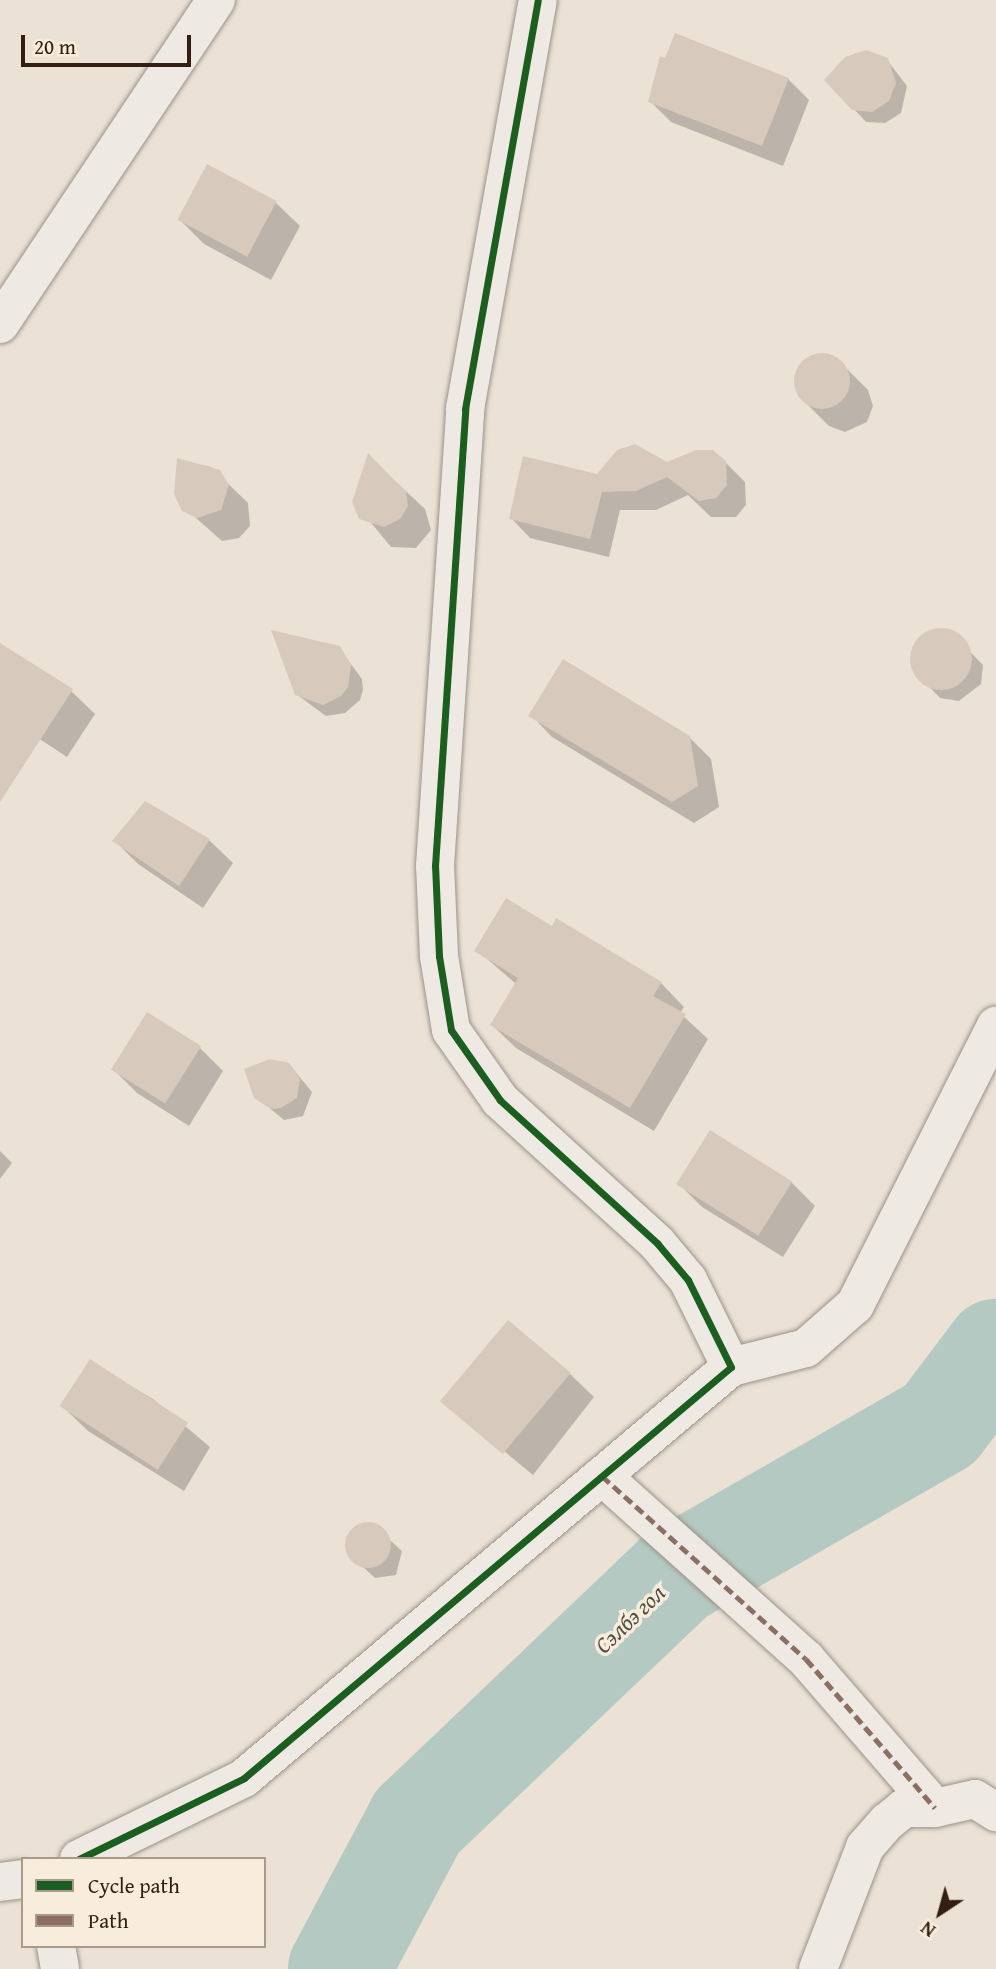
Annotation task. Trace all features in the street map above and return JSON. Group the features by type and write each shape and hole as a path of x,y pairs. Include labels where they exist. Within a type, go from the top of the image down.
{"street":[{"path":"0,324 216,0"},
{"path":"538,0 465,409 435,866 439,956 451,1030 500,1100 657,1242 688,1280 731,1367"},
{"path":"83,1857 244,1778 731,1367 806,1348 855,1305 996,1026"},
{"path":"602,1476 806,1659 934,1808"},
{"path":"818,1969 865,1847 904,1808 934,1808 975,1800 996,1812"},
{"path":"0,1882 21,1879"},
{"path":"56,1948 60,1969"}],"building":[{"path":"675,33 789,78 762,146 648,102 660,56 665,58"},
{"path":"866,50 888,58 896,83 889,101 872,112 852,110 824,80 845,57"},
{"path":"207,164 277,201 247,257 177,220"},
{"path":"816,353 828,353 842,361 850,375 848,392 842,401 828,409 816,409 799,397 794,387 794,375 806,358"},
{"path":"635,444 667,462 696,450 713,450 726,461 727,485 716,498 699,501 667,477 636,491 602,492 590,539 509,519 523,456 597,474 617,450"},
{"path":"368,453 406,492 408,506 400,519 384,527 359,519 352,502"},
{"path":"177,458 220,470 229,485 221,510 197,518 182,511 174,494"},
{"path":"935,628 947,628 963,637 970,647 970,671 963,681 947,690 935,690 924,685 915,676 910,665 910,653 915,642 924,633"},
{"path":"271,630 340,646 351,665 348,687 341,696 323,705 295,695"},
{"path":"0,643 73,689 0,802"},
{"path":"563,659 690,736 698,786 672,802 528,716"},
{"path":"145,801 210,839 179,886 112,841"},
{"path":"506,898 552,926 556,918 662,982 653,996 686,1014 630,1108 490,1025 518,978 474,951"},
{"path":"147,1012 201,1046 165,1104 111,1070"},
{"path":"270,1059 289,1063 300,1079 297,1098 281,1108 271,1109 254,1098 244,1069"},
{"path":"710,1130 792,1181 758,1236 676,1184"},
{"path":"508,1320 571,1373 503,1454 440,1401"},
{"path":"90,1359 188,1423 158,1470 60,1406"},
{"path":"368,1522 384,1529 391,1545 384,1561 368,1568 352,1561 345,1545 352,1529"}],"waterway":[{"name":"Сэлбэ гол","path":"339,1969 417,1822 675,1576 940,1424 996,1350"}],"marked path":[{"path":"602,1476 806,1659 935,1808"}],"cycle path":[{"path":"83,1857 244,1778 731,1367 688,1280 657,1243 500,1100 451,1030 439,956 435,866 465,409 538,0"}]}
